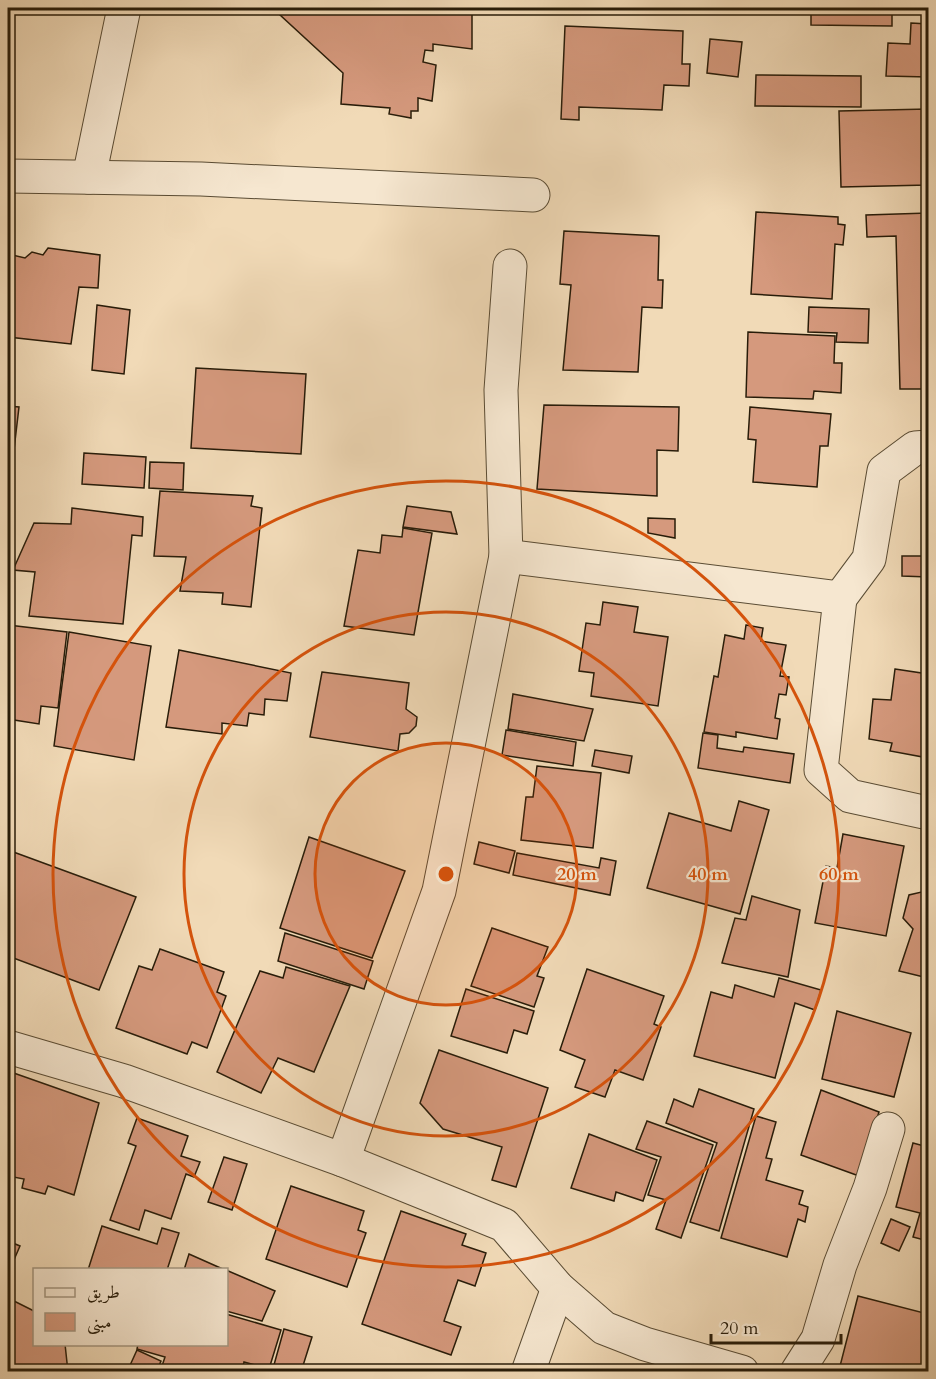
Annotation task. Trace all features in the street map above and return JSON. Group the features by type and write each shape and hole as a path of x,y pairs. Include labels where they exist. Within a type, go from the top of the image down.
{"street":[{"path":"89,177 124,8"},
{"path":"8,176 201,179 533,195"},
{"path":"343,1160 439,891 506,556 501,390 510,266"},
{"path":"928,447 915,448 884,471 869,559 840,598 821,770 850,796 928,813"},
{"path":"506,556 840,598"},
{"path":"8,1047 124,1081 343,1160 504,1225 558,1288 604,1328 645,1344 742,1371"},
{"path":"797,1371 818,1339 840,1265 870,1188 888,1129"},
{"path":"528,1371 558,1288"}],"building":[{"path":"287,8 472,8 472,49 433,44 433,51 425,50 423,62 436,65 432,101 418,98 418,111 411,111 411,118 389,114 390,108 341,104 343,73 279,14"},
{"path":"811,8 892,8 892,26 811,25"},
{"path":"911,23 928,24 928,77 886,76 888,43 910,44"},
{"path":"565,26 683,31 682,64 690,64 689,86 664,85 662,110 579,107 579,120 561,119"},
{"path":"710,39 742,42 738,77 707,73"},
{"path":"756,75 861,76 861,107 755,106"},
{"path":"928,109 928,185 841,187 839,111"},
{"path":"756,212 838,217 838,224 845,225 843,245 835,244 832,299 751,294"},
{"path":"928,213 928,389 900,389 896,236 867,237 866,215"},
{"path":"564,231 659,236 658,280 663,280 662,308 642,307 638,372 563,370 571,285 560,284"},
{"path":"48,248 100,255 98,288 79,287 71,344 8,337 8,254 25,258 32,252 43,255"},
{"path":"97,305 130,310 124,374 92,370"},
{"path":"809,307 869,309 868,343 836,342 837,333 808,332"},
{"path":"748,332 835,336 834,363 842,363 841,393 814,391 813,399 746,397"},
{"path":"196,368 306,374 301,454 191,448"},
{"path":"544,405 679,407 678,451 657,450 657,496 537,489"},
{"path":"8,406 19,407 8,501"},
{"path":"750,407 831,414 828,446 820,446 817,487 753,482 756,440 748,439"},
{"path":"84,453 146,457 144,488 82,484"},
{"path":"150,462 184,463 183,490 149,488"},
{"path":"160,491 253,496 251,506 262,508 251,607 222,604 223,593 180,591 186,557 154,556"},
{"path":"407,506 451,512 457,534 403,527"},
{"path":"72,508 143,517 142,536 132,535 123,624 29,616 35,572 13,570 34,523 71,524"},
{"path":"648,518 675,519 675,538 648,533"},
{"path":"403,528 432,533 414,635 344,626 358,550 380,553 382,535 402,537"},
{"path":"902,556 928,556 928,577 902,576"},
{"path":"603,602 638,607 634,632 668,637 658,706 591,696 594,673 579,671 586,623 600,625"},
{"path":"8,625 67,632 58,708 41,706 39,724 8,719"},
{"path":"746,625 763,628 761,641 786,645 780,676 789,677 786,695 779,694 775,718 780,719 777,739 736,732 736,737 704,732 714,676 718,677 725,635 744,639"},
{"path":"69,632 151,646 134,760 54,746"},
{"path":"179,650 291,673 287,701 265,699 264,715 249,713 247,726 222,723 222,734 166,727"},
{"path":"895,669 928,674 928,750 924,750 923,757 890,751 892,743 869,739 873,699 891,700"},
{"path":"322,672 409,683 406,709 417,717 416,726 409,733 400,734 398,751 310,737"},
{"path":"513,694 593,709 584,741 508,729"},
{"path":"506,730 576,742 573,766 502,755"},
{"path":"703,733 718,735 717,748 743,752 744,747 794,754 790,783 698,768"},
{"path":"595,750 632,756 629,773 592,766"},
{"path":"537,766 601,773 593,848 521,840 526,797 533,797"},
{"path":"739,801 769,810 740,914 647,888 669,813 731,831"},
{"path":"843,834 904,846 886,936 815,923 826,866 837,868"},
{"path":"309,837 405,871 372,958 280,928"},
{"path":"479,842 515,851 509,873 474,864"},
{"path":"8,850 136,897 99,990 8,956"},
{"path":"517,853 599,868 601,858 616,861 610,895 513,875"},
{"path":"928,865 928,978 899,971 913,929 903,918 909,895 922,892"},
{"path":"752,896 800,910 788,977 722,963 735,918 746,920"},
{"path":"492,928 548,947 537,976 544,978 534,1007 471,986"},
{"path":"285,933 373,961 364,989 278,961"},
{"path":"160,949 224,972 217,992 226,996 207,1048 192,1042 187,1054 116,1028 139,966 152,970"},
{"path":"286,967 350,986 314,1072 278,1058 261,1093 217,1072 260,971 283,978"},
{"path":"587,969 664,996 654,1024 661,1027 643,1080 615,1070 605,1097 575,1087 585,1060 560,1050"},
{"path":"779,978 821,990 815,1010 795,1003 775,1078 694,1056 711,992 732,998 735,985 774,997"},
{"path":"466,989 534,1011 527,1034 514,1030 507,1053 451,1036"},
{"path":"837,1011 911,1033 894,1097 822,1079"},
{"path":"439,1050 548,1088 516,1187 492,1180 502,1147 443,1129 420,1103"},
{"path":"8,1071 99,1103 74,1195 48,1186 45,1194 22,1188 24,1179 8,1176"},
{"path":"699,1089 754,1109 719,1231 690,1222 717,1143 666,1123 674,1099 693,1107"},
{"path":"821,1090 879,1112 859,1176 801,1155"},
{"path":"756,1116 776,1122 766,1158 772,1159 766,1180 803,1191 799,1204 808,1207 805,1222 798,1219 787,1257 721,1238"},
{"path":"137,1118 188,1136 181,1156 200,1162 194,1177 186,1174 171,1219 145,1210 139,1230 110,1220 136,1146 128,1143"},
{"path":"647,1121 713,1145 681,1238 656,1229 666,1200 648,1195 661,1157 636,1149"},
{"path":"589,1134 657,1160 643,1201 616,1192 614,1201 571,1188"},
{"path":"913,1143 928,1147 928,1241 913,1237 920,1213 896,1207"},
{"path":"224,1157 247,1164 232,1210 208,1202"},
{"path":"291,1186 364,1211 358,1230 366,1233 347,1287 266,1259"},
{"path":"401,1211 466,1234 462,1245 486,1253 475,1286 458,1280 444,1321 461,1327 451,1355 362,1324"},
{"path":"891,1219 910,1227 899,1251 881,1243"},
{"path":"102,1226 157,1244 162,1228 179,1233 168,1268 89,1268"},
{"path":"8,1241 20,1246 13,1262 8,1260"},
{"path":"189,1254 220,1268 185,1268"},
{"path":"228,1271 275,1291 262,1321 228,1312"},
{"path":"858,1296 928,1314 928,1351 923,1372 839,1370"},
{"path":"8,1298 33,1310 33,1346 65,1346 68,1372 8,1372"},
{"path":"228,1315 281,1330 269,1369 244,1362 242,1372 160,1372 165,1357 137,1349 138,1346 228,1346"},
{"path":"284,1329 312,1337 301,1372 272,1372"},
{"path":"137,1350 161,1361 156,1372 127,1372"}]}
